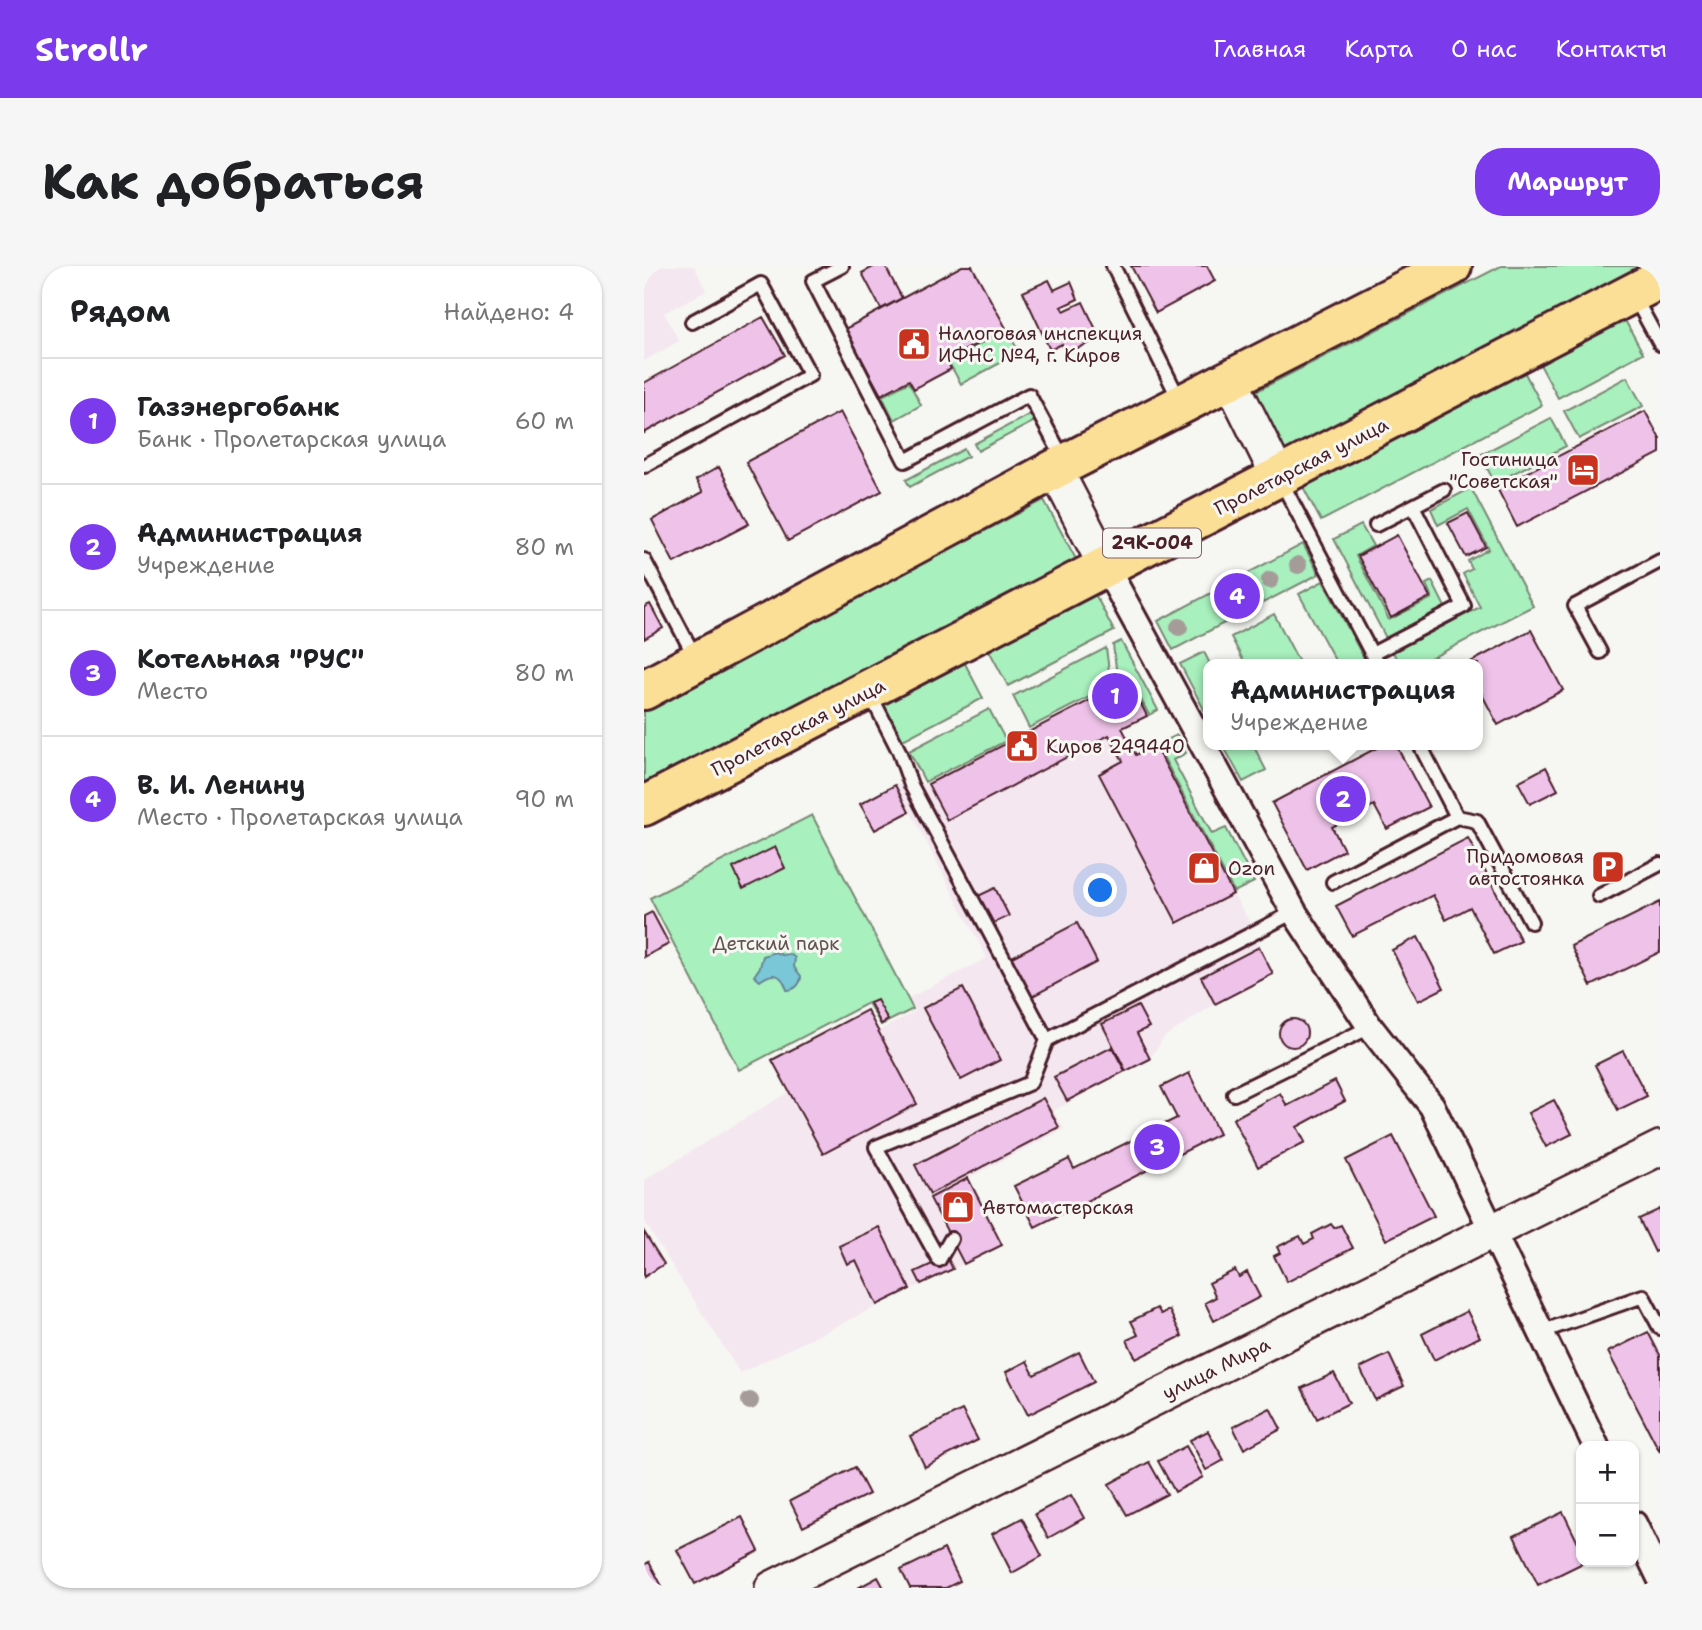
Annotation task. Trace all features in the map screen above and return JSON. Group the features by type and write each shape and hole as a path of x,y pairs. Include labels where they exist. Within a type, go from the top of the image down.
{"main road":[{"path":"644,690 1060,467 1452,266"},
{"name":"Пролетарская улица","path":"644,806 1647,286"}],"street":[{"path":"1230,379 1279,478"},
{"path":"1060,467 1106,567 1203,745"},
{"path":"1206,750 1294,912 1370,1027 1432,1106 1595,1441"},
{"name":"улица Мира","path":"772,1588 1660,1148"},
{"path":"1639,1534 1659,1575"}],"lane":[{"path":"842,266 813,281 905,461 1029,395 1060,467"},
{"path":"1113,266 1181,404"},
{"path":"644,466 810,375 761,284 692,321"},
{"path":"1647,286 1660,344"},
{"path":"1279,478 1375,659 1464,606 1413,506"},
{"path":"1376,525 1444,490"},
{"path":"644,560 698,661"},
{"path":"1600,652 1575,606 1660,561"},
{"path":"868,690 899,751 911,785 1047,1040"},
{"path":"1423,750 1457,817"},
{"path":"1333,883 1457,817 1476,821 1531,922"},
{"path":"1599,895 1660,864"},
{"path":"951,1240 939,1260 876,1147 1030,1083 1047,1040 1294,912"},
{"path":"1234,1094 1370,1027"},
{"path":"1541,1332 1643,1296 1660,1328"}],"shaded area":[{"path":"644,266 694,266 706,291 664,313 679,341 644,361"},
{"path":"1129,680 1147,716 1123,729 1136,755 1155,745 1256,933 1259,947 1273,974 1215,1004 1164,1037 1150,1059 1053,1111 1064,1129 968,1178 1002,1245 740,1373 644,1221 644,1180 789,1092 772,1060 867,1010 879,1031 916,1011 909,998 987,958 896,784 928,784"}],"green space":[{"path":"1501,266 1646,266 1283,452 1253,393"},
{"path":"1621,313 1643,353 1558,398 1536,357"},
{"path":"1007,329 1019,353 961,384 948,361"},
{"path":"1521,366 1542,405 1321,521 1301,483"},
{"path":"1627,377 1643,406 1579,439 1564,411"},
{"path":"909,382 921,405 894,420 882,396"},
{"path":"1032,413 1035,421 978,451 974,444"},
{"path":"1551,418 1566,446 1495,483 1480,455"},
{"path":"964,449 968,456 910,487 906,480"},
{"path":"1471,488 1533,606 1430,659 1396,659 1393,652 1480,607 1463,574 1472,569 1468,561 1489,549 1468,509 1438,525 1431,509"},
{"path":"1044,500 1077,561 644,789 644,710"},
{"path":"1361,525 1373,546 1356,556 1389,620 1432,598 1426,584 1432,581 1445,607 1386,638 1334,539"},
{"path":"1303,544 1319,574 1263,603 1248,573"},
{"path":"1323,581 1364,659 1334,659 1299,594"},
{"path":"1091,586 1114,631 1008,686 984,641"},
{"path":"1211,593 1226,622 1173,650 1158,621"},
{"path":"1274,614 1297,659 1242,659 1231,637"},
{"path":"1121,641 1158,710 1149,715 1129,677 1118,683 1113,645"},
{"path":"1106,648 1111,686 1029,728 1013,696"},
{"path":"1204,652 1208,659 1203,659 1203,708 1180,664"},
{"path":"960,654 983,698 903,740 879,696"},
{"path":"989,709 1006,741 925,782 909,751"},
{"path":"1177,735 1186,753 1173,760 1212,834 1226,828 1254,882 1234,892 1157,745"},
{"path":"1226,750 1256,750 1266,770 1243,782"},
{"name":"Детский парк","path":"812,815 913,1009 881,1025 868,1003 739,1070 650,898"}],"water":[{"path":"775,952 790,954 795,958 794,967 801,979 795,988 787,990 783,980 776,975 760,981 754,976 763,956"}],"building":[{"path":"875,266 885,266 902,298 881,309 862,273"},
{"name":"Налоговая инспекция ИФНС №4, г. Киров","path":"962,266 972,266 1006,328 947,360 951,369 914,389 909,380 881,395 845,329"},
{"path":"1131,266 1207,266 1215,281 1156,313"},
{"path":"1049,280 1054,290 1071,282 1078,299 1061,307 1064,311 1083,302 1100,338 1066,354 1062,344 1050,350 1023,292"},
{"path":"763,317 785,355 644,433 644,383"},
{"path":"1645,411 1660,439 1660,453 1517,527 1497,488"},
{"path":"840,412 882,491 788,541 746,462"},
{"path":"719,467 749,524 674,563 652,520 703,492 696,480"},
{"path":"1468,513 1486,547 1466,557 1448,523"},
{"path":"1397,535 1430,597 1391,618 1358,556"},
{"path":"650,604 663,628 644,639 644,607"},
{"path":"1531,630 1563,690 1498,725 1483,696 1483,659 1476,659"},
{"path":"1129,680 1147,716 1122,728 1136,755 1155,745 1233,894 1177,923 1099,774 1123,761 1109,735 947,820 928,784"},
{"path":"1373,750 1399,750 1429,807 1387,829 1374,805 1332,827 1344,850 1307,870 1272,803"},
{"path":"1546,767 1558,790 1530,804 1518,782"},
{"path":"895,785 909,812 875,830 860,804"},
{"path":"1468,838 1521,941 1494,954 1470,907 1446,920 1433,895 1352,936 1336,906"},
{"path":"775,847 785,868 743,889 733,868"},
{"path":"995,888 1009,916 988,926 974,898"},
{"path":"1660,902 1660,952 1591,986 1571,946"},
{"path":"652,912 669,944 644,957 644,916"},
{"path":"1077,923 1097,962 1031,997 1010,958"},
{"path":"1418,937 1444,988 1418,1001 1392,950"},
{"path":"1259,947 1273,974 1215,1004 1201,977"},
{"path":"963,988 1000,1060 961,1080 923,1008"},
{"path":"877,1000 888,1020 881,1024 870,1003"},
{"path":"1138,1006 1149,1027 1137,1033 1150,1059 1126,1071 1102,1024"},
{"path":"867,1010 917,1104 823,1154 772,1060"},
{"path":"1293,1019 1303,1023 1307,1033 1303,1043 1293,1047 1283,1043 1279,1033 1283,1023"},
{"path":"1112,1047 1125,1071 1067,1101 1054,1077"},
{"path":"1623,1051 1647,1096 1618,1110 1595,1065"},
{"path":"1189,1073 1219,1134 1035,1227 1014,1186 1069,1159 1074,1169 1177,1118 1161,1087"},
{"path":"1335,1081 1345,1101 1297,1127 1305,1142 1258,1167 1233,1119 1280,1093 1287,1106"},
{"path":"1043,1098 1059,1127 930,1194 915,1165"},
{"path":"1554,1100 1572,1134 1546,1147 1528,1113"},
{"path":"1393,1136 1434,1216 1386,1240 1346,1160"},
{"path":"968,1178 1002,1245 964,1264 930,1198"},
{"path":"1660,1209 1660,1249 1655,1252 1639,1219"},
{"path":"1331,1224 1334,1228 1341,1225 1353,1248 1287,1282 1274,1256 1280,1253 1277,1247 1300,1236 1304,1244 1314,1239 1312,1234"},
{"path":"879,1227 910,1289 877,1305 856,1260 847,1264 839,1246"},
{"path":"644,1232 664,1264 644,1277"},
{"path":"947,1257 953,1269 921,1284 915,1272"},
{"path":"1235,1270 1239,1277 1247,1272 1260,1297 1214,1321 1205,1303 1216,1297 1209,1283"},
{"path":"1157,1308 1161,1314 1169,1310 1182,1336 1136,1359 1127,1340 1138,1335 1131,1321"},
{"path":"1467,1311 1480,1337 1434,1360 1422,1334"},
{"path":"1648,1332 1660,1355 1660,1452 1608,1352"},
{"path":"1079,1352 1094,1382 1028,1415 1006,1372 1027,1361 1034,1375"},
{"path":"1389,1354 1404,1386 1375,1400 1360,1368"},
{"path":"1334,1373 1349,1403 1317,1419 1302,1388"},
{"path":"1270,1408 1281,1429 1244,1449 1233,1427"},
{"path":"962,1410 978,1440 925,1467 910,1436"},
{"path":"1208,1431 1224,1460 1206,1470 1190,1440"},
{"path":"1186,1446 1203,1477 1175,1492 1158,1461"},
{"path":"1149,1462 1167,1494 1127,1515 1109,1484"},
{"path":"855,1467 869,1494 803,1527 790,1501"},
{"path":"1071,1495 1084,1518 1048,1538 1035,1514"},
{"path":"1563,1512 1576,1539 1576,1566 1538,1585 1514,1536"},
{"path":"742,1517 759,1551 695,1584 677,1550"},
{"path":"1022,1518 1042,1556 1012,1573 992,1534"},
{"path":"944,1549 960,1581 946,1588 910,1588 901,1570"},
{"path":"649,1562 663,1588 644,1588 644,1565"},
{"path":"878,1577 884,1588 858,1588"}],"place":[{"name":"Налоговая инспекция ИФНС №4, г. Киров","path":"914,344"},
{"name":"Гостиница \"Советская\"","path":"1583,470"},
{"name":"В. И. Ленину","path":"1237,596"},
{"name":"Газэнергобанк","path":"1115,696"},
{"name":"Киров 249440","path":"1022,746"},
{"name":"Администрация","path":"1343,799"},
{"name":"Придомовая автостоянка","path":"1608,867"},
{"name":"Ozon","path":"1204,868"},
{"name":"Котельная \"РУС\"","path":"1157,1147"},
{"name":"Автомастерская","path":"958,1207"}]}
